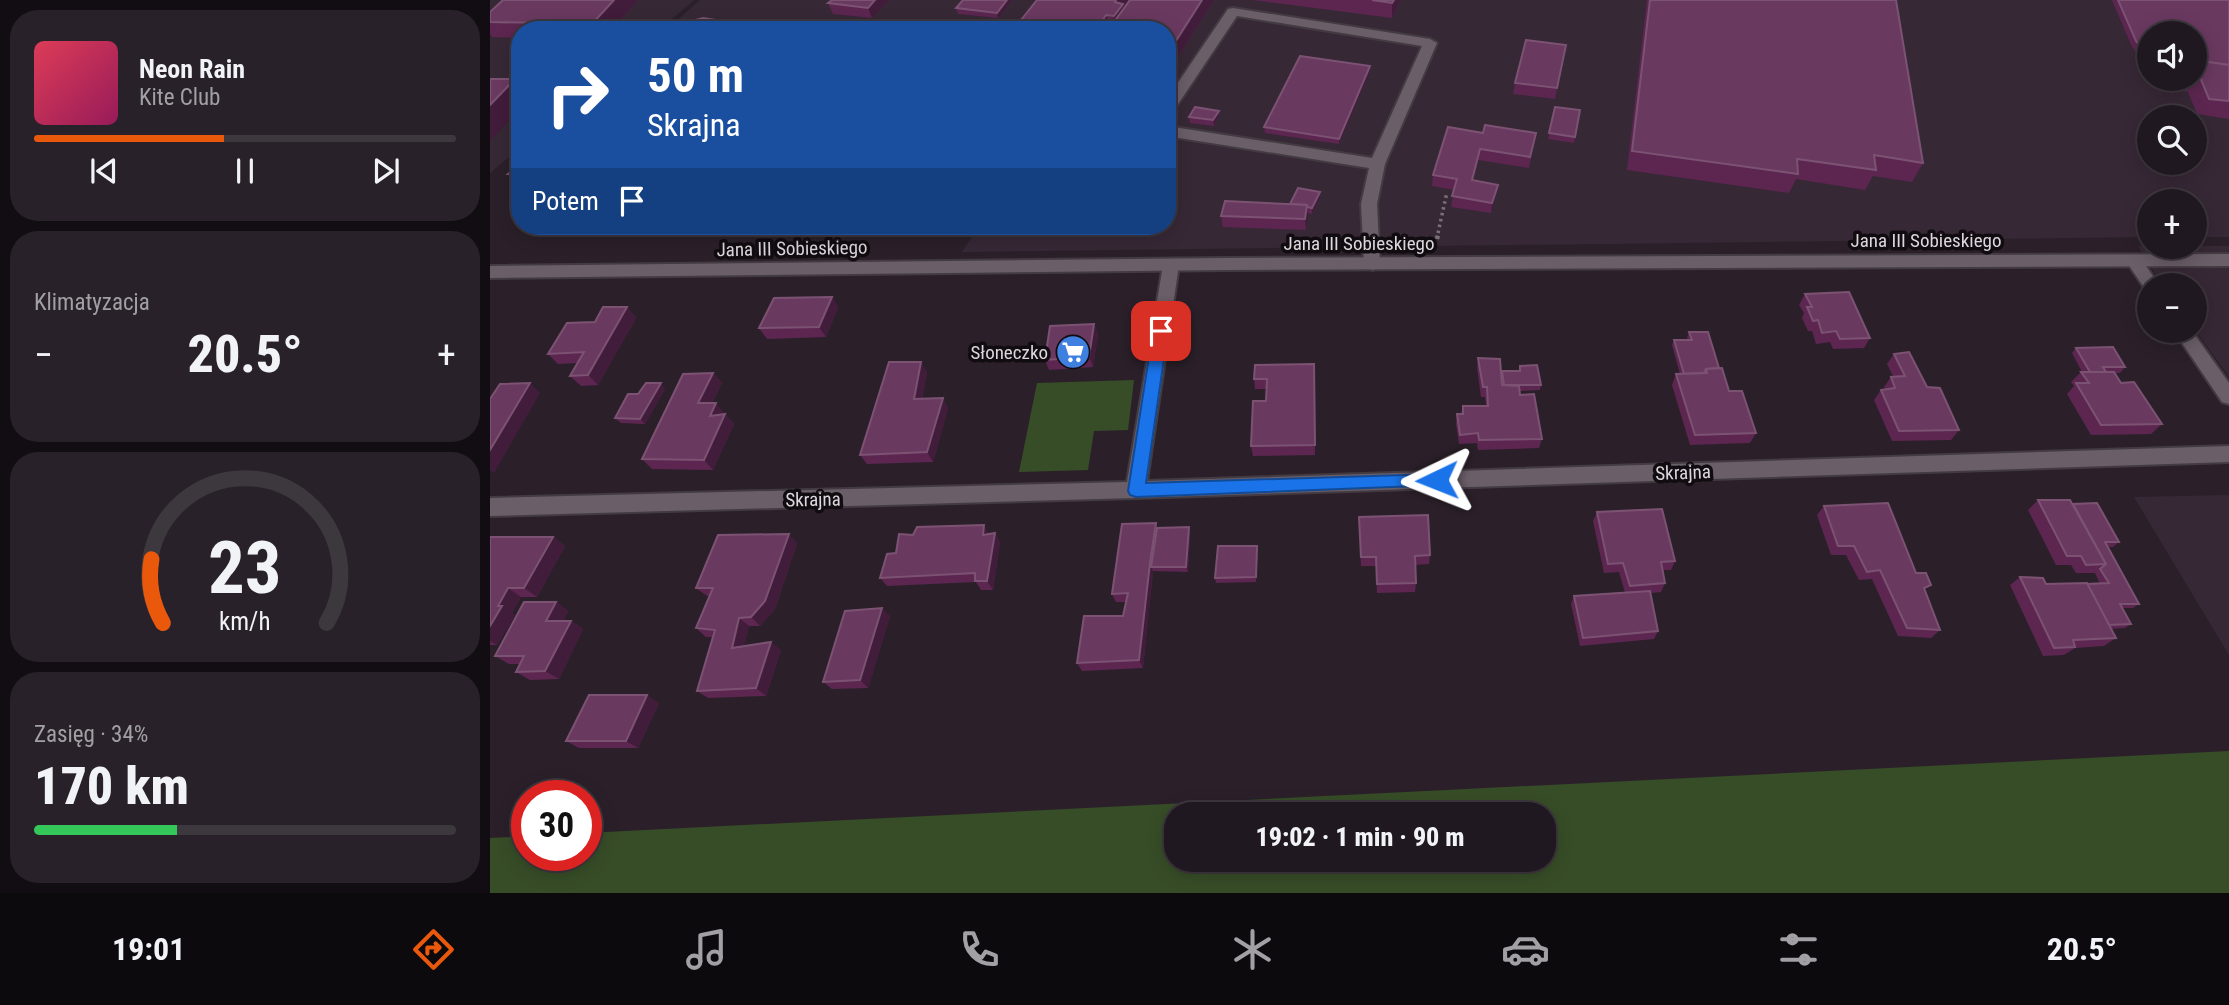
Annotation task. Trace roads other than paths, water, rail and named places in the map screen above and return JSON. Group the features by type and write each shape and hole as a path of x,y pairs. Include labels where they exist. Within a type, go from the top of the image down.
{"street":[{"path":"1176,132 1377,164"},
{"name":"Jana III Sobieskiego","path":"490,272 1171,265 2229,260"},
{"path":"2134,261 2142,273"},
{"path":"1136,491 1171,265"},
{"path":"2191,343 2229,397"},
{"name":"Skrajna","path":"490,507 1136,491 2229,454"}],"lane":[{"path":"1176,97 1233,12 1430,43 1377,164 1369,204 1372,264"}],"place":[{"name":"Słoneczko","path":"1073,352"}]}
